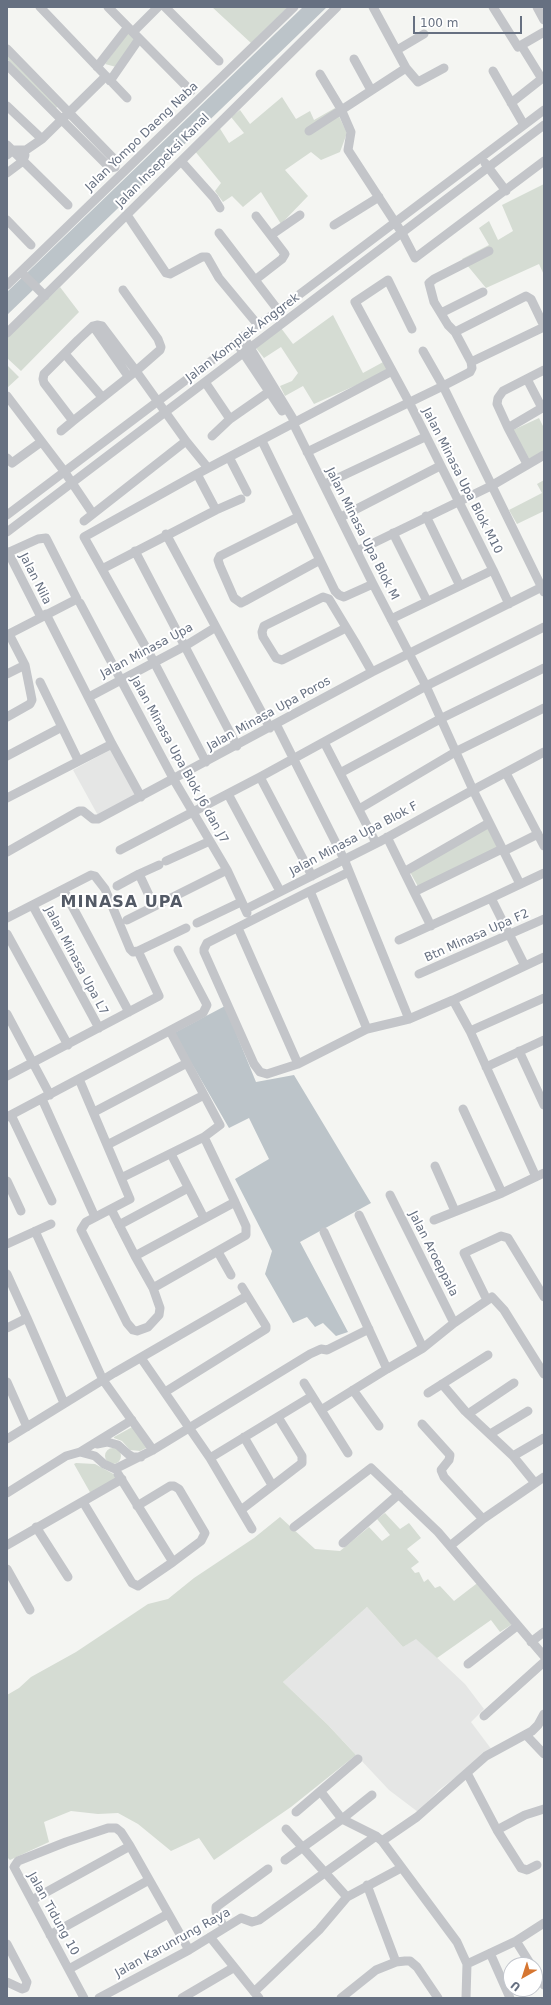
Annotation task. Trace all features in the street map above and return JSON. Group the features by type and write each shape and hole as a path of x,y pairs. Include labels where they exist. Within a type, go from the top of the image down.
{"street":[{"path":"40,7 127,98"},
{"path":"108,7 191,91"},
{"path":"97,67 134,33 158,7"},
{"path":"165,7 219,61"},
{"name":"Jalan Yompo Daeng Naba","path":"7,285 294,7"},
{"name":"Jalan Insepeksi Kanal","path":"7,333 337,7"},
{"path":"373,7 406,68 418,82 444,68"},
{"path":"493,7 518,47 544,32"},
{"path":"536,7 544,20"},
{"path":"9,150 26,150 42,139 61,120 108,79 134,33"},
{"path":"397,50 424,34"},
{"path":"511,103 543,78 521,45"},
{"path":"7,49 116,161 115,167 110,168 7,65"},
{"path":"354,59 371,90"},
{"path":"309,131 406,68"},
{"path":"493,71 524,125"},
{"path":"320,74 341,109 352,135 348,150 394,223 402,233 415,258 544,161"},
{"path":"7,106 42,139"},
{"name":"Jalan Komplek Anggrek","path":"7,515 544,110"},
{"path":"535,117 543,127"},
{"name":"Jalan Komplek Anggrek","path":"7,532 543,127"},
{"path":"9,150 23,161 68,205"},
{"path":"7,173 23,161 26,150"},
{"path":"481,158 506,191"},
{"path":"181,161 214,198 220,208"},
{"path":"334,225 379,197"},
{"path":"127,215 166,273 170,274 202,257 207,257 219,278 258,326"},
{"path":"271,235 300,215"},
{"path":"255,280 285,256 283,251 256,216"},
{"path":"7,220 31,245"},
{"path":"219,233 278,310"},
{"path":"307,452 470,372 472,368 471,362 455,332 441,313 430,294 428,286 430,282 489,251"},
{"path":"21,272 45,296"},
{"name":"Jalan Minasa Upa Blok M10","path":"412,329 388,280 355,302 409,402 509,604"},
{"path":"61,431 132,374 162,347 158,338 123,290"},
{"path":"441,313 483,292"},
{"path":"455,332 526,296 531,299 544,326 471,362"},
{"path":"73,421 42,379 44,374 93,326 100,325 105,329 132,374 157,402 186,442 208,468"},
{"name":"Jalan Minasa Upa Blok M","path":"240,339 293,424 325,484 408,653"},
{"path":"423,351 543,588"},
{"path":"65,354 102,397"},
{"path":"527,464 497,404 498,398 503,391 544,370"},
{"path":"206,762 154,662 84,537 208,468 262,441 392,371"},
{"path":"508,428 543,408 527,379"},
{"path":"205,382 230,419"},
{"path":"212,436 230,419 272,390"},
{"path":"7,396 64,472 93,514"},
{"path":"325,484 425,437"},
{"path":"262,441 298,516 339,595 344,597 373,584"},
{"path":"8,463 41,442"},
{"path":"84,521 186,442"},
{"path":"357,550 491,486 544,455"},
{"path":"102,569 166,534 244,495 229,457"},
{"path":"341,517 440,466"},
{"path":"197,474 216,510"},
{"path":"298,516 220,556 218,560 234,598 241,603 320,560"},
{"path":"426,516 460,586"},
{"path":"392,533 427,602"},
{"path":"166,534 216,627 273,726 294,759 344,859 409,1019"},
{"name":"Jalan Minasa Upa Blok J6 dan J7","path":"7,552 38,539 46,538 79,601 92,622 120,679 174,780 194,812 226,870 251,922"},
{"path":"135,551 237,746"},
{"name":"Jalan Nila","path":"7,552 89,697 112,744 141,796"},
{"path":"391,619 493,570"},
{"name":"Jalan Minasa Upa Poros","path":"7,852 80,811 93,819 98,819 174,780 408,653 543,588"},
{"path":"346,628 282,660 276,658 263,637 262,632 264,626 323,597 329,599 372,672"},
{"path":"7,717 32,702 24,665 8,633 79,601"},
{"name":"Jalan Minasa Upa","path":"89,697 120,679 185,646 216,627"},
{"path":"120,850 294,759 426,686 544,627"},
{"path":"408,653 442,718 473,790 520,884"},
{"path":"7,674 24,665"},
{"path":"340,773 442,718 544,668"},
{"path":"40,682 78,760"},
{"path":"359,809 457,751 544,708"},
{"path":"7,756 62,727"},
{"path":"324,742 376,843"},
{"path":"7,798 78,760 112,744"},
{"name":"Jalan Minasa Upa Blok F","path":"197,923 280,892 376,843 473,790 543,755"},
{"path":"506,773 544,846"},
{"path":"260,777 312,876"},
{"path":"228,794 280,892"},
{"path":"404,872 489,823"},
{"path":"414,892 538,834"},
{"path":"387,837 430,926"},
{"path":"117,886 140,877 162,863 210,841"},
{"path":"127,920 226,870"},
{"path":"349,872 207,943 204,952 257,1069 264,1074 298,1064 367,1029 409,1019 454,1000 524,966 544,958"},
{"path":"399,940 544,873"},
{"path":"7,918 92,876 97,877 104,889 130,949 133,952 186,928"},
{"path":"140,877 154,906"},
{"path":"64,891 129,1012"},
{"path":"310,891 367,1029"},
{"path":"491,898 510,934 524,966"},
{"name":"Jalan Minasa Upa L7","path":"32,906 99,1028"},
{"name":"Btn Minasa Upa F2","path":"419,974 544,919"},
{"path":"238,928 298,1064"},
{"path":"7,934 68,1045"},
{"path":"52,1201 9,1116 203,1013 206,1008 178,950"},
{"path":"7,1076 159,996 138,951"},
{"path":"470,1032 544,998"},
{"path":"434,1220 502,1193 540,1175 454,1000"},
{"path":"7,1014 33,1063 95,1217"},
{"path":"121,1178 204,1137 220,1126 170,1031"},
{"path":"486,1067 544,1040"},
{"path":"519,1051 544,1105"},
{"path":"94,1112 187,1062"},
{"path":"79,1079 130,1199 138,1214"},
{"path":"107,1144 204,1095"},
{"path":"463,1109 502,1193"},
{"path":"152,1288 244,1238 247,1232 246,1226 204,1137"},
{"path":"171,1154 204,1218"},
{"path":"435,1166 456,1211"},
{"path":"7,1181 21,1211"},
{"path":"119,1225 188,1188"},
{"name":"Jalan Aroeppala","path":"390,1195 454,1323"},
{"path":"111,1209 152,1288 161,1311 148,1327 137,1331 127,1323 81,1230 84,1223 130,1199"},
{"path":"135,1256 235,1202"},
{"path":"359,1215 423,1348"},
{"path":"7,1244 51,1224"},
{"path":"35,1231 103,1380 153,1450"},
{"path":"324,1232 387,1369"},
{"path":"544,1297 506,1236 494,1238 464,1253 490,1299 504,1310 544,1374"},
{"path":"218,1252 231,1275"},
{"path":"7,1274 64,1403"},
{"path":"165,1392 265,1330 266,1326 242,1287"},
{"path":"7,1439 64,1403 247,1296"},
{"path":"321,1410 423,1348 454,1323 490,1299"},
{"path":"7,1328 27,1318"},
{"path":"115,1469 153,1450 310,1354 320,1350 327,1350 369,1329"},
{"path":"428,1392 488,1355"},
{"path":"141,1358 210,1458 252,1528"},
{"path":"7,1382 27,1426"},
{"path":"304,1383 348,1453"},
{"path":"468,1414 514,1383"},
{"path":"442,1384 468,1414 512,1456 535,1482"},
{"path":"353,1390 379,1426"},
{"path":"210,1458 312,1396"},
{"path":"490,1434 528,1411"},
{"path":"241,1510 299,1466 303,1460 278,1417"},
{"path":"7,1494 66,1456 80,1452 132,1420"},
{"path":"422,1424 450,1455 449,1460 441,1470 444,1477 483,1519"},
{"path":"244,1437 272,1485"},
{"path":"512,1456 544,1438"},
{"path":"92,1445 113,1443 118,1445 133,1457 141,1456"},
{"path":"80,1452 95,1456 104,1464 115,1469 137,1506 174,1562"},
{"path":"294,1527 368,1468 375,1470 450,1546 544,1656"},
{"path":"450,1546 483,1519 544,1477"},
{"path":"7,1545 122,1479"},
{"path":"83,1502 135,1585 138,1586 174,1562 203,1539 205,1533 179,1489 174,1486 170,1486 137,1506"},
{"path":"343,1543 399,1494"},
{"path":"36,1527 68,1577"},
{"path":"7,1569 30,1610"},
{"path":"468,1664 517,1626"},
{"path":"531,1642 544,1632"},
{"path":"484,1716 544,1662"},
{"name":"Jalan Karunrung Raya","path":"99,1998 189,1950 224,1927 241,1918 252,1922 259,1920 325,1872 417,1817 486,1756 526,1735 538,1726 544,1714"},
{"path":"526,1735 544,1754"},
{"path":"296,1812 358,1759"},
{"path":"467,1773 497,1830 520,1868 527,1870 536,1864"},
{"path":"321,1792 342,1819 379,1839 457,1942 467,1964 466,1998"},
{"path":"285,1860 342,1819 372,1795"},
{"path":"497,1830 525,1815 544,1809"},
{"name":"Jalan Tidung 10","path":"84,1998 14,1866 18,1861 66,1842 108,1828 116,1828 121,1832 130,1846 189,1950"},
{"path":"286,1829 347,1897"},
{"path":"32,1900 130,1846"},
{"path":"210,1937 233,1968 256,1995 320,1930 347,1897 401,1868"},
{"path":"224,1927 216,1912 216,1907 268,1869"},
{"path":"50,1935 149,1880"},
{"path":"367,1886 396,1962"},
{"path":"69,1969 168,1914"},
{"path":"467,1964 516,1941 544,1923"},
{"path":"516,1941 526,1957"},
{"path":"7,1944 27,1982 25,1988 22,1989 7,1982"},
{"path":"490,1953 510,1998"},
{"path":"341,1998 376,1970 396,1962 410,1961 414,1963 438,1998"},
{"path":"182,1998 197,1994 233,1968"}],"shaded area":[{"path":"212,7 288,7 251,43"},
{"path":"303,7 327,7 7,315 7,292"},
{"path":"129,31 140,44 120,68 105,64"},
{"path":"7,53 58,106 55,109 7,59"},
{"path":"282,97 296,119 310,111 314,120 335,108 347,133 340,152 321,160 311,152 285,170 308,196 281,224 261,192 243,207 232,196 223,202 215,191 221,183 194,150 219,127 229,143 244,133 231,117 240,110 250,124"},
{"path":"544,184 544,275 539,264 486,288 462,259 489,245 479,228 489,221 498,240 513,231 502,205"},
{"path":"60,287 79,312 21,371 7,358 7,337"},
{"path":"333,315 363,373 385,361 388,371 314,404 303,386 285,396 280,386 292,381 298,373 281,347 264,358 256,348 281,328 293,344"},
{"path":"7,365 19,377 7,388"},
{"path":"539,418 544,428 544,451 529,459 513,430"},
{"path":"544,480 544,511 517,524 509,510 542,493 537,484"},
{"path":"117,746 144,798 101,821 73,770"},
{"path":"488,825 502,853 421,892 410,872"},
{"path":"225,1006 256,1082 294,1075 371,1203 300,1242 348,1332 336,1336 323,1323 315,1327 307,1317 293,1323 265,1274 272,1251 235,1179 269,1159 249,1118 229,1128 174,1033"},
{"path":"134,1426 148,1447 140,1451 130,1450 122,1441 114,1438"},
{"path":"110,1448 116,1448 121,1453 119,1462 116,1464 110,1464 105,1459 105,1453"},
{"path":"74,1464 95,1464 119,1477 91,1494"},
{"path":"385,1513 400,1529 409,1523 421,1538 407,1549 419,1562 411,1568 415,1573 419,1572 424,1582 428,1579 435,1588 440,1586 454,1601 480,1581 514,1623 500,1632 491,1620 437,1658 416,1639 403,1647 367,1607 283,1682 328,1725 356,1755 291,1807 214,1860 199,1838 171,1851 138,1824 118,1813 98,1814 71,1811 44,1822 49,1842 10,1860 7,1857 7,1695 19,1688 31,1677 76,1652 148,1604 168,1599 194,1578 254,1538 280,1517 315,1549 340,1551 369,1527 382,1541 390,1535 377,1519"},
{"path":"367,1607 403,1647 416,1638 465,1684 484,1709 471,1722 492,1750 439,1790 418,1812 389,1790 328,1725 283,1682"}],"district":[{"name":"MINASA UPA","path":"122,903"}]}
